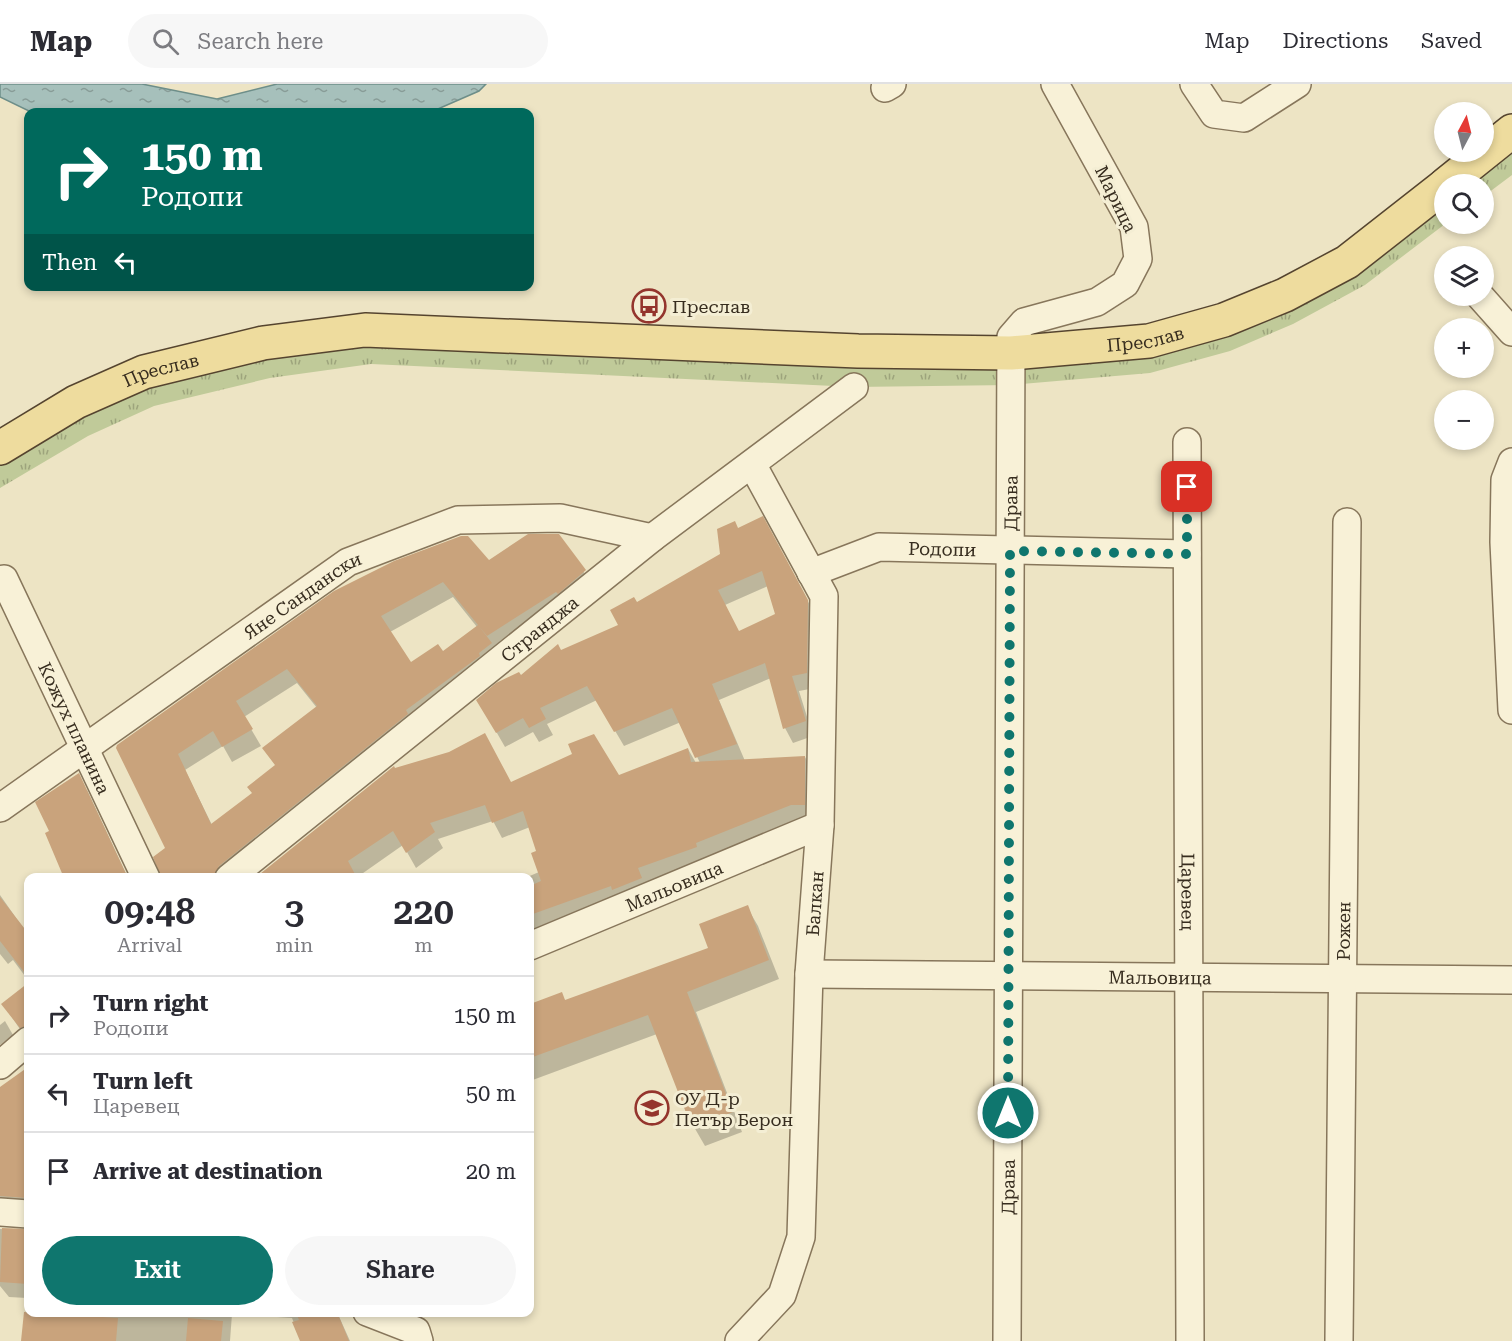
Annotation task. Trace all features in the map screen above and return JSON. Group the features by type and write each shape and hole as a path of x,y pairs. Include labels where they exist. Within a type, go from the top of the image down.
{"main road":[{"name":"Преслав","path":"1459,174 1512,131"},
{"name":"Преслав","path":"0,448 76,402 144,372 263,343 364,330 858,351 1011,369 1149,341 1224,320 1285,295 1347,262 1434,194"}],"street":[{"name":"Марица","path":"1011,369 1011,337 1024,322 1097,302 1125,284 1138,259 1134,227 1055,84"},
{"path":"1194,84 1214,114 1245,118 1297,84"},
{"path":"1489,306 1512,332"},
{"name":"Драва","path":"1007,1341 1011,369"},
{"name":"Странджа","path":"235,873 652,538 854,387"},
{"name":"Царевец","path":"1187,442 1190,1341"},
{"path":"1512,462 1505,480 1504,542 1512,710"},
{"name":"Балкан","path":"739,1341 782,1295 801,1237 809,975 820,825 824,596 752,464"},
{"name":"Яне Сандански","path":"0,808 84,746 348,562 459,520 560,518 652,538"},
{"name":"Рожен","path":"1339,1341 1347,522"},
{"name":"Родопи","path":"811,573 879,547 1187,554"},
{"name":"Кожух планина","path":"4,579 144,873"},
{"name":"Мальовица","path":"534,944 820,825"},
{"name":"Мальовица","path":"809,975 1512,980"},
{"path":"0,1065 24,1044"},
{"path":"0,1212 24,1214"},
{"path":"381,1317 416,1330 419,1341"}],"green space":[{"path":"1512,131 1512,175 1494,188 1494,174 1458,174 1473,162 1494,162 1494,145"},
{"path":"1434,192 1434,232 1365,285 1293,324 1230,351 1150,373 1011,385 854,387 371,364 270,378 154,406 88,436 0,488 0,448 76,402 263,343 858,351 1224,320"}],"water":[{"path":"0,84 142,84 217,99 277,84 486,84 479,91 440,108 24,109 0,97"}],"building":[{"path":"763,516 808,600 807,673 792,676 806,721 783,729 765,663 712,684 737,744 695,758 672,708 614,732 587,686 540,708 546,719 529,728 523,718 496,733 476,700 496,683 519,672 521,675 558,644 561,650 618,625 610,610 634,597 637,602 720,554 717,529 735,521 738,528","holes":["762,571 775,614 739,631 718,590"]},
{"path":"528,534 559,534 586,570 558,594 556,592 487,636 478,625 492,643 479,653 480,656 406,710 408,714 219,866 216,873 159,873 153,857 165,848 116,748 117,745 334,591 394,561 461,536 468,536 489,560","holes":["443,582 478,625 443,651 438,644 411,662 381,616","287,669 317,706 262,748 275,765 247,787 252,793 211,824 178,754 213,731 222,747 253,729 236,701"]},
{"path":"485,733 511,782 572,754 568,744 594,734 619,775 688,748 691,762 805,756 805,805 791,805 696,843 697,847 638,868 642,878 612,890 611,886 534,914 534,884 541,881 531,853 536,851 523,811 492,823 485,805 430,823 435,832 406,853 393,831 348,861 354,873 261,873 394,766 395,768 449,752"},
{"path":"79,773 126,873 62,873 45,833 49,831 35,802"},
{"path":"0,897 24,928 24,972 0,941"},
{"path":"748,905 769,960 687,992 733,1112 692,1128 648,1015 534,1057 534,1002 562,992 565,1000 708,948 699,924"},
{"path":"24,986 24,1027 20,1028 1,1004"},
{"path":"24,1070 24,1198 0,1196 0,1087"},
{"path":"2,1228 24,1229 24,1284 0,1282"},
{"path":"24,1312 24,1317 118,1318 116,1341 21,1341"},
{"path":"298,1317 339,1317 349,1341 300,1341 292,1322 299,1320"},
{"path":"188,1318 223,1321 221,1341 186,1341"}],"place":[{"name":"Преслав","path":"649,306"},
{"name":"ОУ Д-р Петър Берон","path":"652,1108"}],"route":[{"path":"1008,1113 1010,551 1187,554 1187,487"}]}
